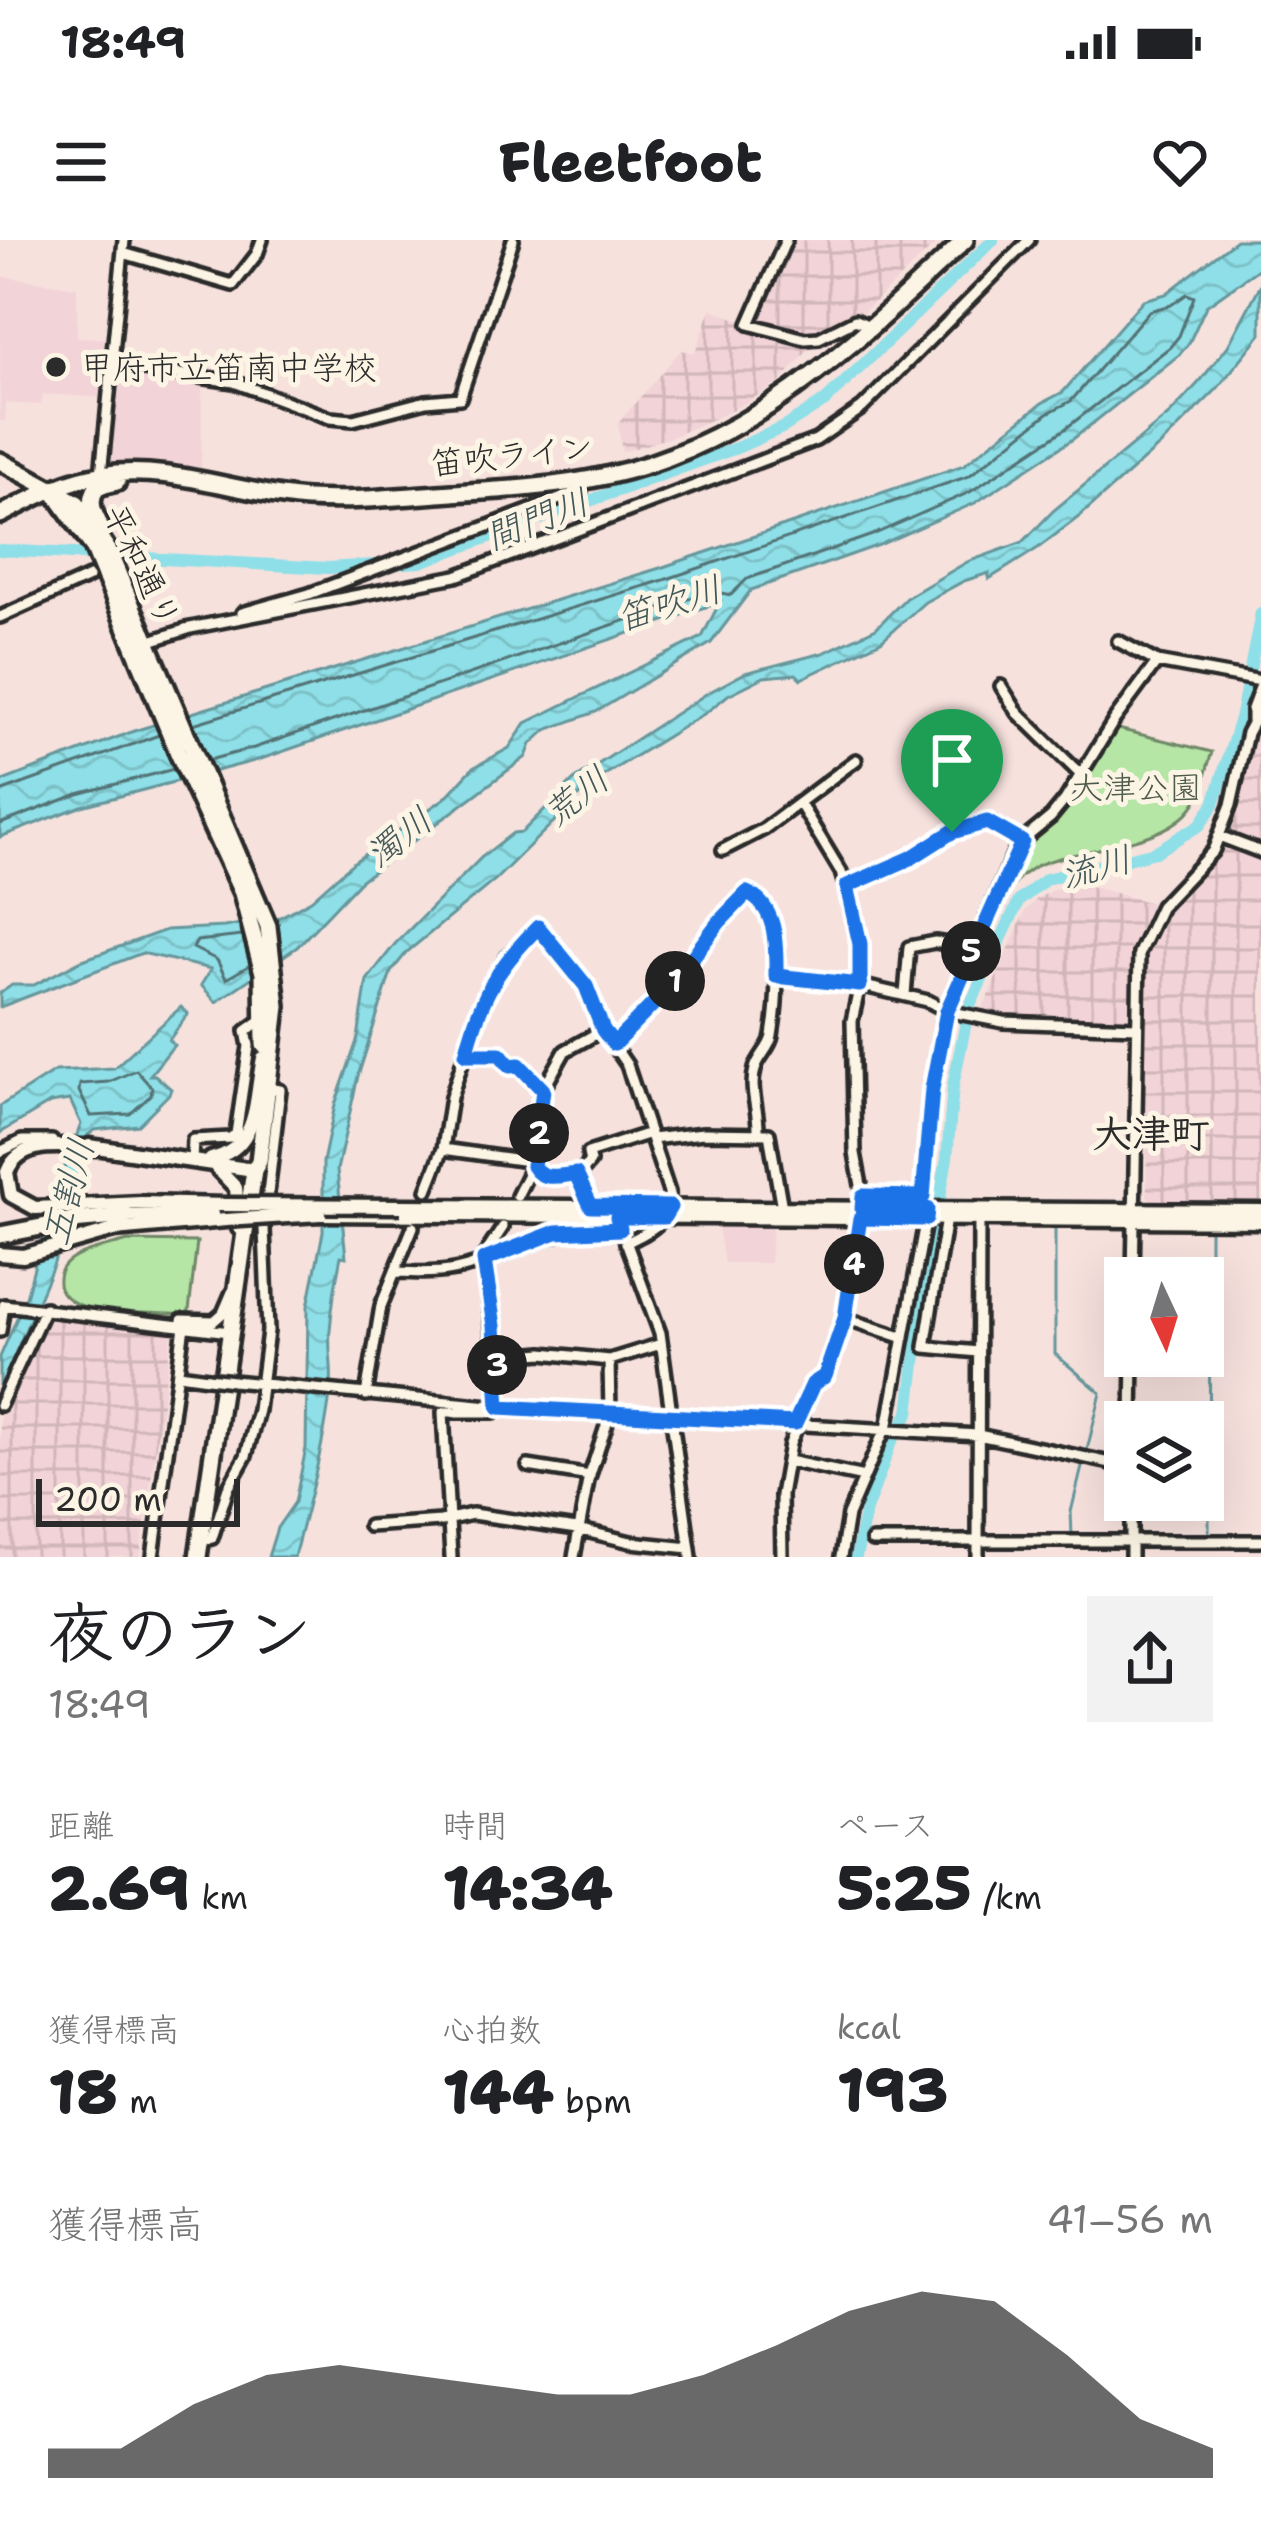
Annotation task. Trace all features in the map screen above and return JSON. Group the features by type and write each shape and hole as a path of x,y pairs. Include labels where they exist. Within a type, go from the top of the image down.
{"highway":[{"name":"笛吹ライン","path":"0,515 52,489 101,475 159,473 282,496 345,499 495,490 608,476 744,423 808,381 964,240"},
{"path":"0,461 52,489"},
{"path":"102,558 92,510 97,487 145,480 234,488"},
{"name":"平和通り","path":"52,489 102,558 268,926 277,988 260,1161 254,1169"},
{"name":"平和通り","path":"199,1549 254,1169 251,1160 265,1010 256,937 234,856"},
{"path":"0,1231 41,1218 127,1212"}],"main road":[{"path":"192,1161 225,1156 244,1142 262,1058"},
{"path":"41,1218 11,1195 7,1178 9,1166 27,1150 61,1144 254,1169"},
{"path":"192,1161 222,1170 234,1183 239,1270"},
{"path":"74,1214 173,1202 226,1213"},
{"path":"0,1254 23,1256 114,1230 226,1213 591,1206 667,1212 862,1208"},
{"path":"127,1212 400,1210 618,1223 667,1212 862,1208 935,1215 1261,1220"},
{"path":"1133,1215 1261,1211"}],"street":[{"path":"101,475 124,240"},
{"path":"123,253 233,285 262,240"},
{"path":"111,369 131,367 234,382 330,418 353,420 426,401 460,398 513,240"},
{"path":"786,240 749,324 806,339 819,338 855,320 872,328"},
{"path":"185,629 456,576 816,440 862,408 1028,240"},
{"path":"142,649 185,629 348,579 581,491"},
{"path":"0,617 102,558"},
{"path":"1118,641 1156,662 1236,674 1258,682 1231,806 1219,836 1204,861 1161,906 1143,939 1136,968 1133,1257"},
{"path":"862,1208 923,1197 932,1089 947,1010 973,948 1022,842 1052,817 1156,662"},
{"path":"1001,686 1018,713 1081,775"},
{"path":"1252,721 1261,707"},
{"path":"723,850 764,829 856,760"},
{"path":"782,1557 781,1495 795,1423 813,1384 825,1376 845,1318 862,1208 855,1153 852,1021 860,985 860,944 847,886 800,804"},
{"path":"847,886 976,823 996,825 1022,842"},
{"path":"1219,836 1261,852"},
{"path":"614,1044 671,986 747,893 759,899 770,918 776,976 772,1040 755,1067 752,1097 758,1106 758,1132"},
{"path":"427,1190 443,1149 452,1097 494,975 538,927 586,986 603,1030 627,1065 651,1136 667,1212 658,1227 626,1243"},
{"path":"904,995 909,947 935,942 973,948"},
{"path":"776,976 860,985 975,1017 1029,1025 1136,1027"},
{"path":"192,1161 193,1140 230,1138 236,1133 249,1046 246,1031 265,1010"},
{"path":"517,1196 533,1166 543,1090 565,1051 603,1030"},
{"path":"466,1054 500,1054 510,1066 519,1065 543,1090"},
{"path":"199,1549 212,1538 228,1488 246,1456 264,1384 268,1331 264,1228 280,1090 269,1088"},
{"path":"443,1149 523,1160 542,1176 578,1176 590,1162 588,1153 651,1136 758,1132 769,1134 772,1143 782,1208"},
{"path":"0,1152 22,1141 61,1144"},
{"path":"578,1176 591,1206"},
{"path":"978,1557 979,1214"},
{"path":"841,1557 848,1515 886,1429 935,1215"},
{"path":"935,1215 925,1347 978,1352"},
{"path":"369,1526 472,1514 577,1529 691,1553 661,1344 618,1223 556,1232 440,1272 396,1272"},
{"path":"451,1557 443,1412 494,1412 499,1407 484,1260 503,1226 510,1249"},
{"path":"364,1395 381,1306 412,1227"},
{"path":"164,1323 218,1319 239,1270"},
{"path":"0,1331 10,1305 230,1332"},
{"path":"0,1405 44,1308"},
{"path":"845,1318 904,1338"},
{"path":"153,1557 184,1326"},
{"path":"497,1357 543,1353 609,1360 661,1344"},
{"path":"574,1557 590,1477 610,1414 609,1360"},
{"path":"179,1374 499,1407 978,1435 1104,1462"},
{"path":"788,1461 863,1477"},
{"path":"528,1466 590,1477"},
{"path":"1131,1521 1131,1557"},
{"path":"872,1541 1261,1540"}],"shaded area":[{"path":"786,240 940,240 855,320 819,338 779,383 731,411 622,452 618,423 681,350 695,353 711,309 749,324"},
{"path":"0,276 77,287 77,337 114,339 112,373 202,383 201,468 113,461 113,378 110,398 43,394 41,405 6,403 5,421 0,421"},
{"path":"1261,719 1261,848 1230,836"},
{"path":"1229,846 1261,857 1261,1202 1151,1201 1141,1129 1146,950 1166,905 1218,848"},
{"path":"1071,881 1152,903 1131,958 1128,1015 1121,1020 1031,1020 982,1010 1025,911 1038,898"},
{"path":"718,1226 772,1226 770,1263 724,1263"},
{"path":"64,1313 167,1328 172,1334 140,1557 0,1557 0,1412 42,1325"}],"green space":[{"name":"大津公園","path":"1114,728 1212,752 1198,798 1169,827 1148,836 1034,867 1020,877 992,915 1015,858 1058,816"},
{"path":"128,1241 197,1242 189,1311 184,1315 100,1310 77,1304 63,1293 60,1273 66,1264 84,1253"}],"water":[{"path":"1236,240 1261,240 1261,267 1206,306 1179,355 1073,439 975,503 879,545 751,590 711,643 596,712 546,730 531,744 526,757 360,881 297,947 216,1002 201,985 211,969 142,953 0,1007 0,993 12,985 34,985 80,961 166,930 280,917 311,900 354,862 445,798 473,768 509,748 526,723 702,637 720,602 258,760 82,806 0,837 0,782 134,731 660,568 964,465 1042,403 1063,392 1143,300 1166,294"},
{"name":"荒川","path":"1261,284 1261,334 1217,389 1080,516 989,579 989,573 964,581 925,602 881,641 801,679 796,674 764,677 595,781 495,880 407,952 391,972 358,1076 337,1170 346,1257 341,1256 333,1302 331,1386 321,1450 294,1557 268,1557 277,1528 295,1502 306,1448 308,1306 323,1232 323,1162 335,1105 358,1038 367,980 395,944 482,857 513,833 522,832 574,780 706,694 745,673 823,653 876,628 906,598 967,562 1023,542 1053,511 1170,414 1228,346"},
{"name":"五割川","path":"181,1007 188,1014 169,1040 174,1045 150,1075 171,1089 169,1094 138,1125 88,1135 54,1263 0,1389 0,1357 26,1297 52,1201 81,1124 70,1100 50,1103 0,1133 0,1106 55,1071 114,1068"}],"waterway":[{"name":"間門川","path":"0,550 328,568 420,562 784,427 825,401 993,240"},
{"name":"流川","path":"856,1557 866,1510 891,1443 909,1413 924,1287 947,1158 953,1086 969,1007 1019,901 1046,879 1155,852 1200,825 1214,804 1241,715 1261,613"},
{"path":"1055,1229 1055,1354 1101,1393 1086,1454"},
{"path":"1209,1537 1210,1231"},
{"path":"1072,1536 1071,1512 1083,1463"}],"place":[{"name":"甲府市立笛南中学校","path":"56,367"}],"district":[{"name":"大津町","path":"1151,1133"}],"route":[{"path":"987,822 1022,842 947,1011 932,1089 923,1197 863,1196 862,1209 927,1209 926,1219 860,1218 845,1318 825,1376 813,1384 795,1423 499,1407 484,1260 556,1232 620,1229 617,1217 664,1217 670,1207 591,1206 576,1174 545,1176 536,1171 543,1090 519,1065 510,1066 500,1054 466,1054 483,998 508,957 538,927 586,986 603,1030 614,1044 671,986 747,893 764,904 770,918 776,976 860,985 860,944 847,886 911,858 952,832 987,822"}],"water label":[{"name":"笛吹川","path":"669,603"},
{"name":"濁川","path":"399,837"}]}
